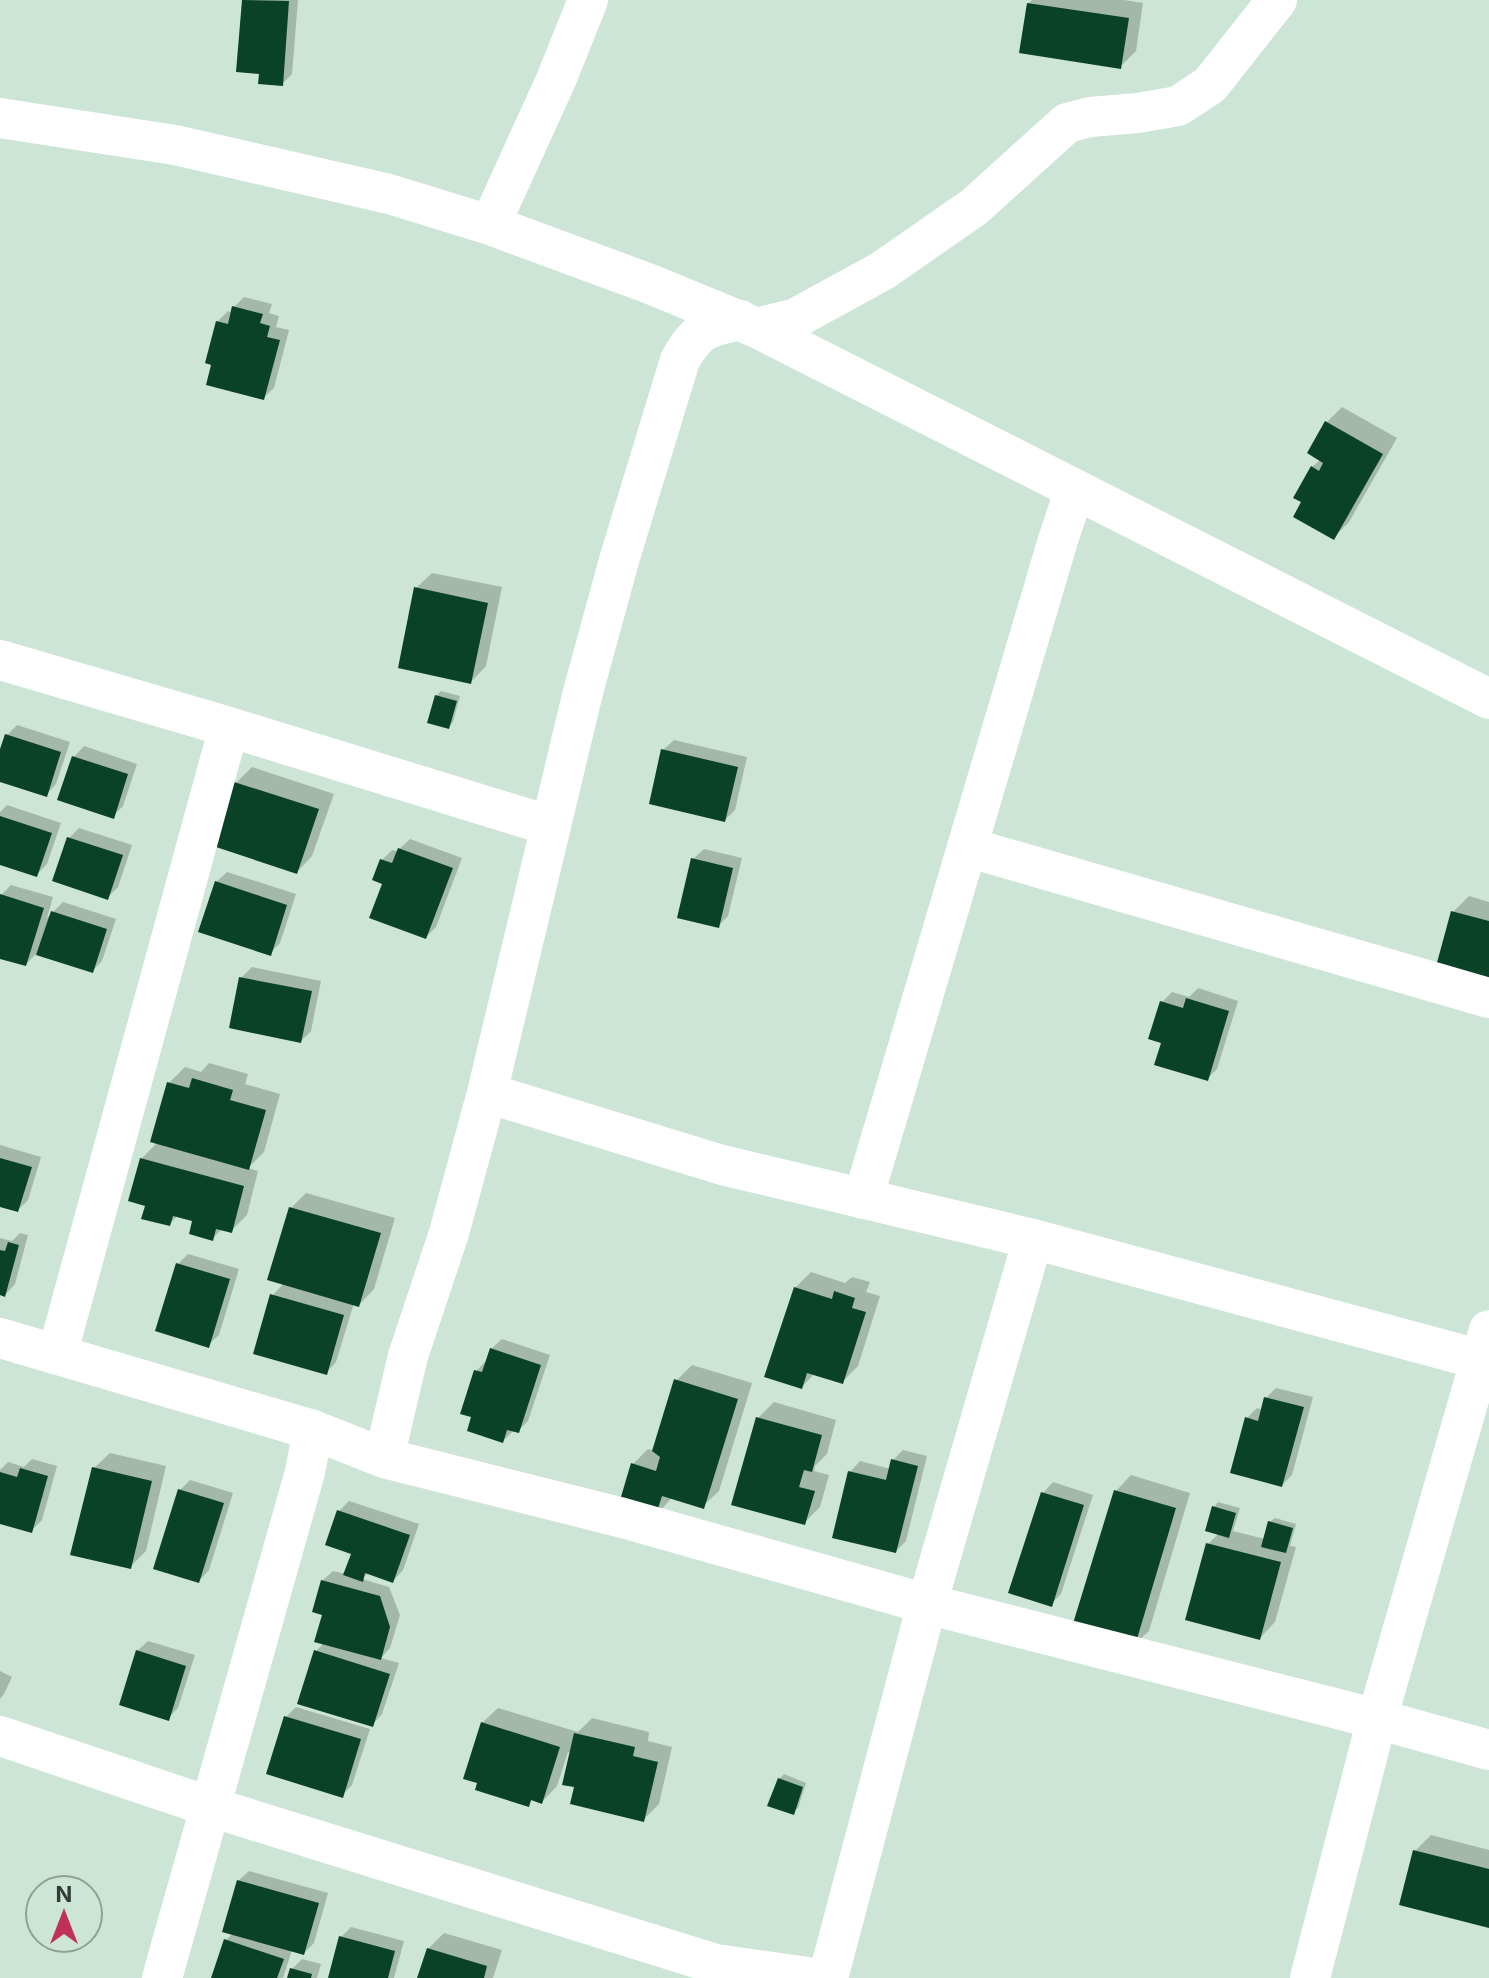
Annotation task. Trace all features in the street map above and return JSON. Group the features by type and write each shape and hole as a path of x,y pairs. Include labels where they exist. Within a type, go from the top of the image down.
{"street":[{"path":"490,225 556,80 588,0"},
{"path":"384,1458 408,1356 449,1233 487,1093 583,692 680,360 689,345 708,327 796,318 882,271 974,207 1067,123 1090,117 1178,106 1210,85 1277,0"},
{"path":"0,118 175,145 389,194 490,225 650,284 748,324 1489,699"},
{"path":"863,1199 1075,489"},
{"path":"0,660 551,826"},
{"path":"57,1355 229,727"},
{"path":"967,847 1489,998"},
{"path":"487,1093 722,1165 1486,1350 1377,1719 1310,1978"},
{"path":"828,1978 927,1604 1033,1239"},
{"path":"0,1338 313,1430 384,1458 623,1518 927,1604 1489,1750"},
{"path":"162,1978 305,1472 313,1430"},
{"path":"0,1736 211,1807 716,1964 814,1978"}],"building":[{"path":"242,0 289,1 283,86 258,84 259,74 236,72"},
{"path":"1027,3 1129,18 1121,69 1019,53"},
{"path":"232,306 263,314 260,323 270,326 267,337 280,340 264,400 206,385 211,365 205,363 216,321 228,324"},
{"path":"1325,421 1383,454 1334,540 1293,517 1301,502 1293,498 1311,466 1319,471 1323,463 1307,453"},
{"path":"414,587 488,603 471,684 398,668"},
{"path":"435,695 457,701 449,729 427,723"},
{"path":"5,734 61,752 47,797 0,782 0,749"},
{"path":"661,749 738,767 725,822 649,804"},
{"path":"72,756 128,774 114,819 57,800"},
{"path":"234,782 319,809 297,874 213,846"},
{"path":"0,816 52,833 37,877 0,865"},
{"path":"67,837 123,855 108,900 52,881"},
{"path":"398,848 453,868 426,939 369,918 382,884 372,880 380,859 392,863"},
{"path":"691,858 733,868 719,928 677,918"},
{"path":"215,881 287,905 271,956 198,932"},
{"path":"0,894 44,908 26,966 0,959"},
{"path":"51,911 107,929 93,973 36,955"},
{"path":"1451,911 1489,921 1489,985 1435,970"},
{"path":"239,977 312,991 301,1043 229,1028"},
{"path":"1186,998 1229,1011 1208,1081 1154,1065 1161,1043 1148,1039 1160,1001 1183,1008"},
{"path":"192,1078 233,1090 230,1100 266,1110 249,1170 150,1142 167,1082 189,1088"},
{"path":"0,1158 32,1167 18,1212 0,1207"},
{"path":"140,1158 244,1186 232,1233 216,1229 213,1241 189,1234 192,1221 173,1216 170,1226 141,1219 145,1206 128,1201"},
{"path":"289,1207 381,1233 359,1307 267,1280"},
{"path":"8,1242 19,1245 5,1297 0,1295 0,1250 5,1251"},
{"path":"176,1263 230,1279 209,1348 155,1331"},
{"path":"794,1287 832,1299 834,1291 855,1298 852,1308 866,1312 843,1384 807,1373 802,1389 764,1377"},
{"path":"270,1294 344,1315 327,1375 253,1354"},
{"path":"490,1348 541,1365 519,1433 507,1430 503,1443 467,1431 471,1417 460,1414 474,1370 482,1372"},
{"path":"674,1379 738,1399 704,1509 662,1496 655,1518 618,1507 631,1463 656,1471 660,1457 652,1451"},
{"path":"1264,1397 1304,1407 1282,1487 1230,1473 1245,1417 1258,1421"},
{"path":"756,1417 822,1435 812,1472 804,1470 799,1487 815,1491 805,1525 731,1505"},
{"path":"891,1459 918,1466 896,1553 832,1538 848,1471 886,1480"},
{"path":"92,1467 152,1481 131,1569 70,1555"},
{"path":"20,1468 48,1476 32,1533 0,1524 0,1472 17,1477"},
{"path":"178,1489 224,1503 199,1583 153,1569"},
{"path":"1114,1490 1176,1508 1134,1649 1071,1630"},
{"path":"1041,1492 1084,1505 1052,1607 1008,1593"},
{"path":"1212,1506 1236,1513 1229,1538 1205,1531"},
{"path":"337,1510 410,1535 393,1583 365,1573 363,1582 343,1575 351,1554 325,1545"},
{"path":"1268,1521 1293,1528 1286,1553 1261,1547"},
{"path":"1206,1543 1281,1562 1260,1640 1185,1620"},
{"path":"321,1580 380,1596 390,1627 381,1660 314,1642 322,1615 312,1612"},
{"path":"136,1650 186,1666 169,1721 119,1705"},
{"path":"314,1650 390,1674 373,1727 297,1704"},
{"path":"284,1716 361,1739 343,1798 266,1774"},
{"path":"481,1722 560,1747 542,1804 531,1800 529,1807 475,1790 477,1783 463,1779"},
{"path":"574,1733 635,1747 633,1756 658,1762 644,1822 570,1804 574,1787 562,1785"},
{"path":"778,1778 803,1787 794,1815 767,1806"},
{"path":"1413,1850 1489,1869 1489,1928 1399,1905"},
{"path":"237,1880 319,1903 304,1955 222,1932"},
{"path":"339,1936 395,1951 388,1978 328,1978"},
{"path":"224,1939 284,1959 277,1978 211,1978"},
{"path":"427,1948 487,1966 484,1978 417,1978"},
{"path":"290,1968 312,1974 311,1978 287,1978"}]}
